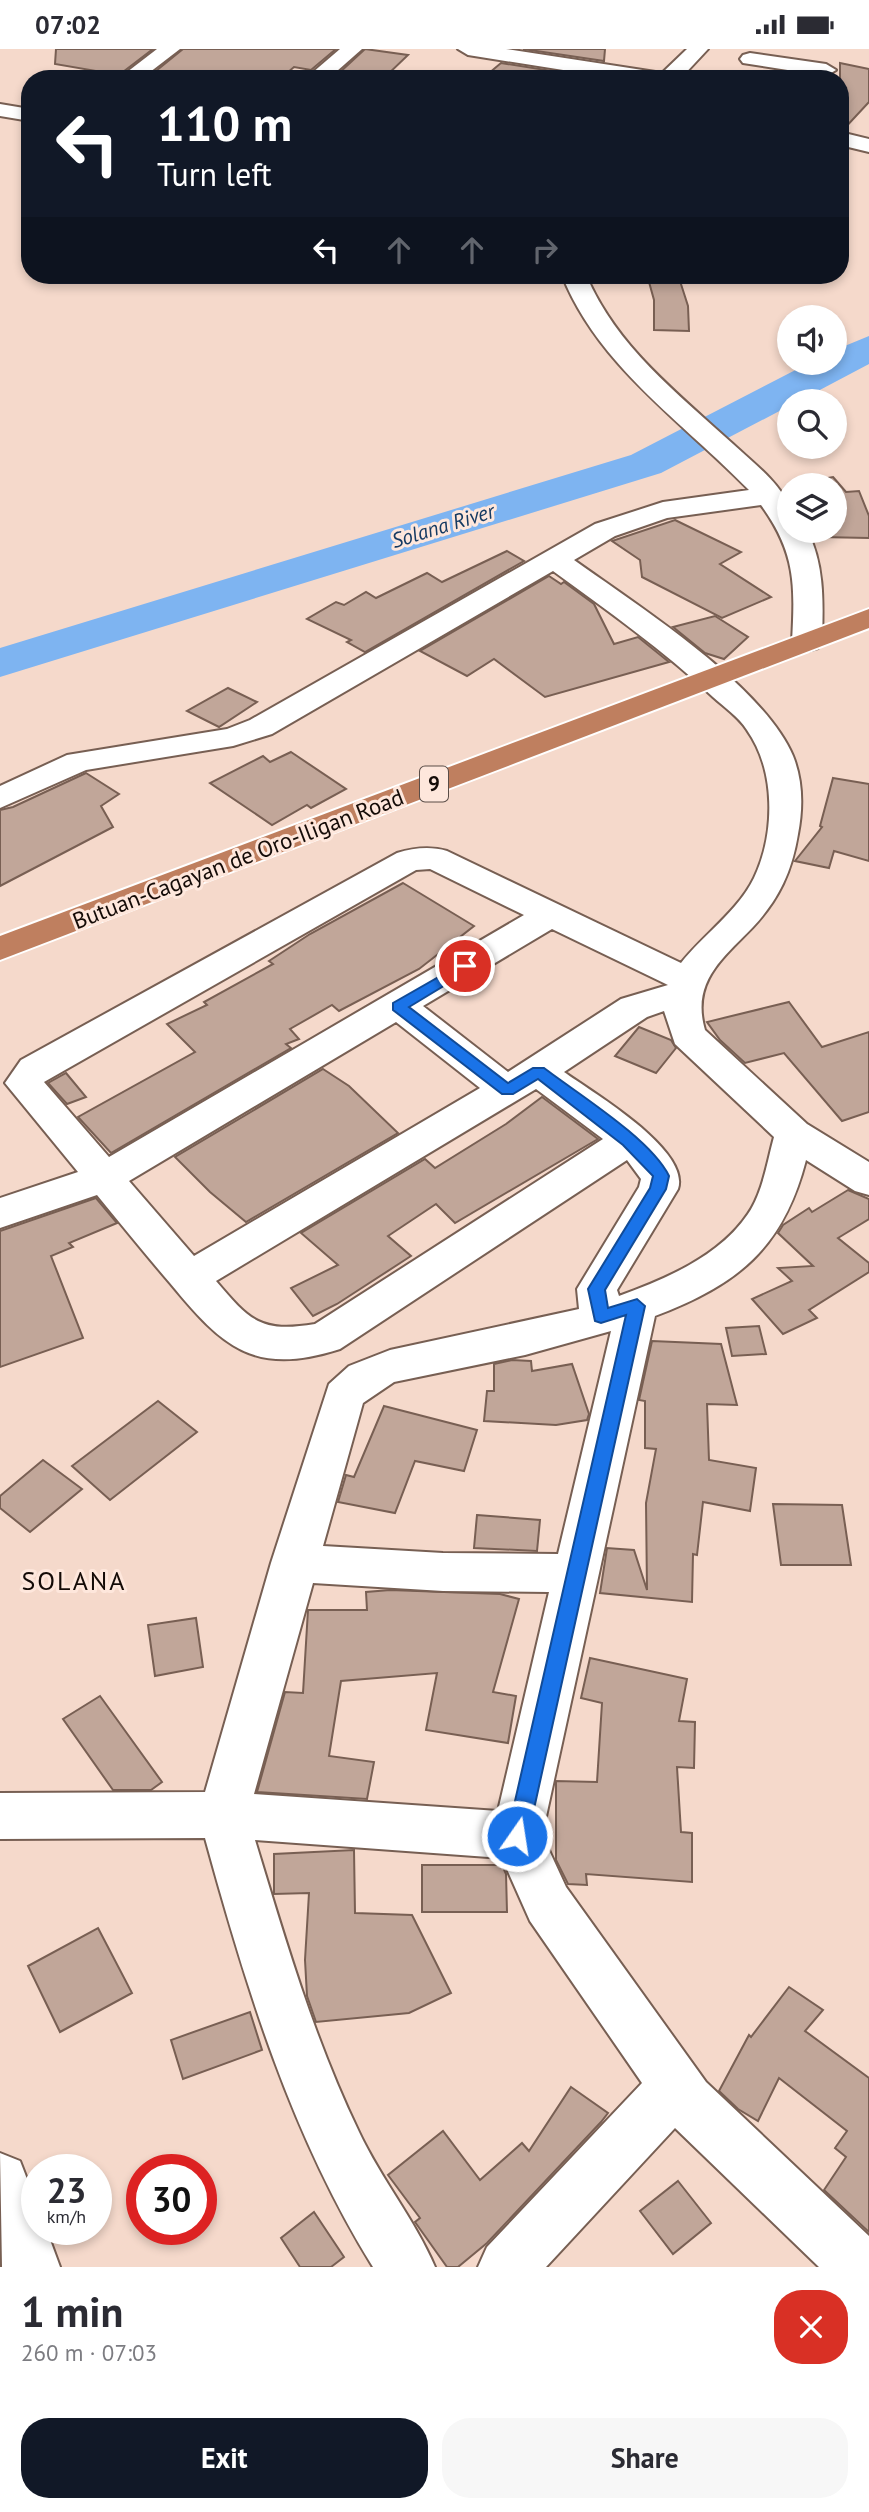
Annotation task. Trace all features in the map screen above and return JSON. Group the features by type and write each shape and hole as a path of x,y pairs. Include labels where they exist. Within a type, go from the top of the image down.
{"highway":[{"name":"Butuan-Cagayan de Oro-Iligan Road","path":"0,949 869,618"}],"street":[{"path":"141,70 170,49"},
{"path":"326,70 352,49"},
{"path":"468,49 505,51 611,70"},
{"path":"674,49 697,51"},
{"path":"677,70 697,51"},
{"path":"741,70 754,54 826,70"},
{"path":"0,110 21,114"},
{"path":"849,140 869,146"},
{"path":"577,284 585,307 626,356 764,491 777,509"},
{"path":"2,798 78,762 249,733 605,530 653,513 764,491"},
{"path":"801,543 806,567 807,642"},
{"path":"190,1277 523,1081 634,1008 685,987 770,880 787,809 786,781 761,725 711,678 556,560"},
{"path":"628,1141 325,1338 291,1345 264,1342 235,1331 24,1083 34,1069 409,860 435,858 553,913 685,987"},
{"path":"0,1213 104,1178 553,913"},
{"path":"685,987 681,1015 688,1035 794,1134 869,1181"},
{"path":"399,1006 628,1141 657,1168 661,1182 597,1289 619,1311"},
{"path":"406,2267 363,2197 315,2093 260,1944 223,1815 344,1396 352,1385 389,1367 521,1340 619,1311 706,1276 746,1243 761,1226 774,1203 794,1134"},
{"path":"619,1311 578,1573 517,1836 548,1904 687,2101 860,2267"},
{"path":"294,1563 443,1572 578,1573"},
{"path":"0,1816 223,1815 517,1836"},
{"path":"507,2267 677,2086"},
{"path":"0,2181 31,2267"}],"building":[{"path":"56,49 153,49 126,70 90,70 55,64"},
{"path":"183,49 336,49 311,70 294,67 290,70 157,70"},
{"path":"365,49 408,55 392,70 342,70"},
{"path":"523,49 605,49 604,61"},
{"path":"501,63 545,70 493,70"},
{"path":"840,63 869,69 869,102 849,124 849,70 840,70"},
{"path":"650,284 681,284 688,306 689,331 654,330 654,300"},
{"path":"859,491 869,516 869,538 847,538 847,492"},
{"path":"675,520 741,552 720,564 771,597 722,618 642,577 640,560 612,541"},
{"path":"507,551 524,561 365,652 347,642 351,640 307,619 336,602 344,605 366,592 376,598 427,573 442,582"},
{"path":"549,576 561,584 564,582 594,604 614,644 638,637 669,662 545,697 494,659 467,676 420,651"},
{"path":"715,616 748,637 724,659 705,653 673,627"},
{"path":"228,688 257,702 219,727 187,711"},
{"path":"291,752 346,789 311,808 307,805 272,825 210,783 263,756 270,762"},
{"path":"86,773 119,794 101,806 113,827 0,886 0,810 13,807"},
{"path":"833,778 869,784 869,861 834,851 829,868 795,861 822,827 820,826"},
{"path":"403,883 474,926 419,969 339,1011 332,1005 290,1029 299,1039 286,1044 291,1048 111,1153 78,1117 195,1052 167,1024 207,1005 204,1002 273,964 269,961 310,934"},
{"path":"789,1002 822,1047 869,1032 869,1112 842,1121 784,1053 745,1063 720,1040 707,1022"},
{"path":"639,1027 671,1040 676,1048 656,1073 615,1056"},
{"path":"323,1069 349,1086 398,1133 246,1222 210,1192 175,1157"},
{"path":"66,1073 86,1097 67,1104 48,1083"},
{"path":"542,1097 598,1139 455,1223 436,1204 388,1236 411,1256 337,1304 313,1316 291,1288 338,1265 301,1233 425,1159 435,1168 506,1124"},
{"path":"848,1190 869,1199 869,1219 838,1238 869,1263 869,1272 809,1310 817,1318 783,1334 752,1299 792,1281 778,1268 813,1266 778,1233 783,1225 809,1208 812,1212"},
{"path":"96,1198 117,1223 69,1243 73,1247 51,1256 83,1338 0,1367 0,1231"},
{"path":"759,1326 766,1354 732,1356 726,1328"},
{"path":"652,1341 721,1344 737,1405 707,1404 709,1460 756,1468 750,1511 703,1502 697,1555 693,1554 692,1602 600,1593 607,1548 634,1550 647,1590 646,1503 656,1449 645,1448 645,1401 639,1400"},
{"path":"512,1360 531,1361 532,1371 572,1364 589,1414 587,1420 556,1425 484,1421 487,1391 494,1391 494,1364"},
{"path":"158,1401 197,1432 110,1500 72,1466"},
{"path":"384,1406 477,1430 464,1471 415,1461 395,1513 338,1502 346,1475 354,1477"},
{"path":"43,1460 82,1489 30,1532 0,1508 0,1496"},
{"path":"773,1504 842,1505 851,1565 781,1565"},
{"path":"477,1515 540,1520 537,1551 474,1548"},
{"path":"390,1590 500,1594 519,1599 493,1692 516,1696 508,1743 426,1730 437,1673 341,1681 329,1756 374,1762 367,1799 257,1792 285,1692 303,1693 308,1610 367,1610 366,1592"},
{"path":"196,1618 203,1667 155,1676 148,1625"},
{"path":"590,1658 687,1679 679,1721 695,1722 694,1768 677,1767 681,1832 692,1833 692,1882 586,1874 587,1885 568,1884 556,1860 556,1781 597,1782 602,1703 581,1698"},
{"path":"100,1696 162,1782 151,1790 113,1790 63,1719"},
{"path":"354,1850 355,1913 412,1915 451,1993 409,2013 316,2022 307,1996 305,1960 309,1893 274,1894 274,1854"},
{"path":"422,1865 502,1865 506,1874 507,1912 422,1912"},
{"path":"98,1928 132,1993 60,2032 28,1966"},
{"path":"789,1987 823,2010 805,2031 869,2078 869,2232 824,2190 846,2157 835,2148 847,2131 779,2078 758,2121 738,2109 719,2091 749,2035 751,2037"},
{"path":"250,2012 262,2050 183,2079 171,2040"},
{"path":"571,2087 608,2113 487,2243 458,2267 447,2267 415,2222 420,2218 388,2175 443,2131 480,2180 522,2143 529,2151"},
{"path":"678,2181 711,2223 673,2254 640,2211"},
{"path":"314,2212 344,2257 331,2267 300,2267 281,2238"}],"waterway":[{"name":"Solana River","path":"0,663 646,464 869,348"}],"district":[{"name":"SOLANA","path":"74,1581"}],"route":[{"path":"465,966 399,1006 507,1090 538,1072 628,1141 657,1168 661,1176 658,1189 597,1289 601,1316 637,1306 517,1836"}]}
